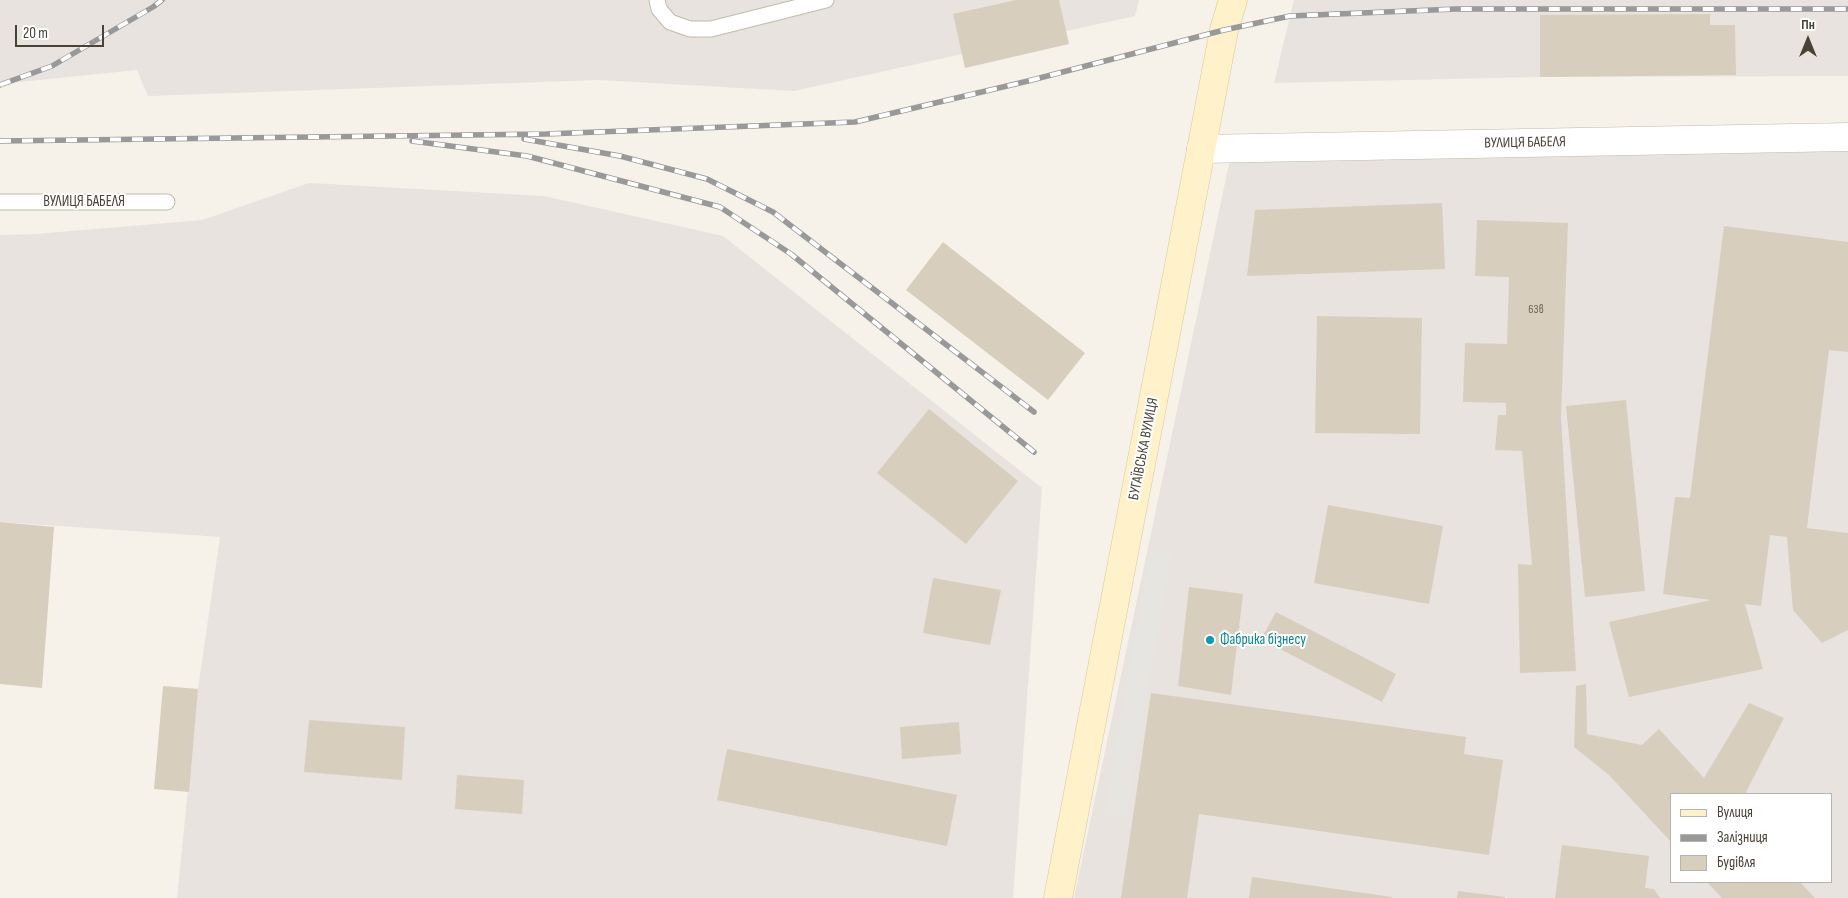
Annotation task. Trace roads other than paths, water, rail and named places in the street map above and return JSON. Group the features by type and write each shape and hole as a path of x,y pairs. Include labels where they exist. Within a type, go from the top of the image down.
{"main road":[{"name":"БУГАЇВСЬКА ВУЛИЦЯ","path":"1058,898 1224,30 1233,0"}],"street":[{"name":"ВУЛИЦЯ БАБЕЛЯ","path":"1201,149 1848,137"}],"lane":[{"path":"657,0 659,9 670,22 690,29 711,29 826,0"},
{"name":"ВУЛИЦЯ БАБЕЛЯ","path":"0,202 167,202"}],"railway":[{"path":"0,85 52,66 162,0"},
{"path":"0,141 546,134 855,122 1028,81 1224,30 1290,16 1456,9 1848,9"},
{"path":"524,139 620,156 707,179 773,212 1034,412"},
{"path":"412,141 527,156 720,207 791,254 1034,452"}],"place":[{"name":"Фабрика бізнесу","path":"1210,640"}]}
